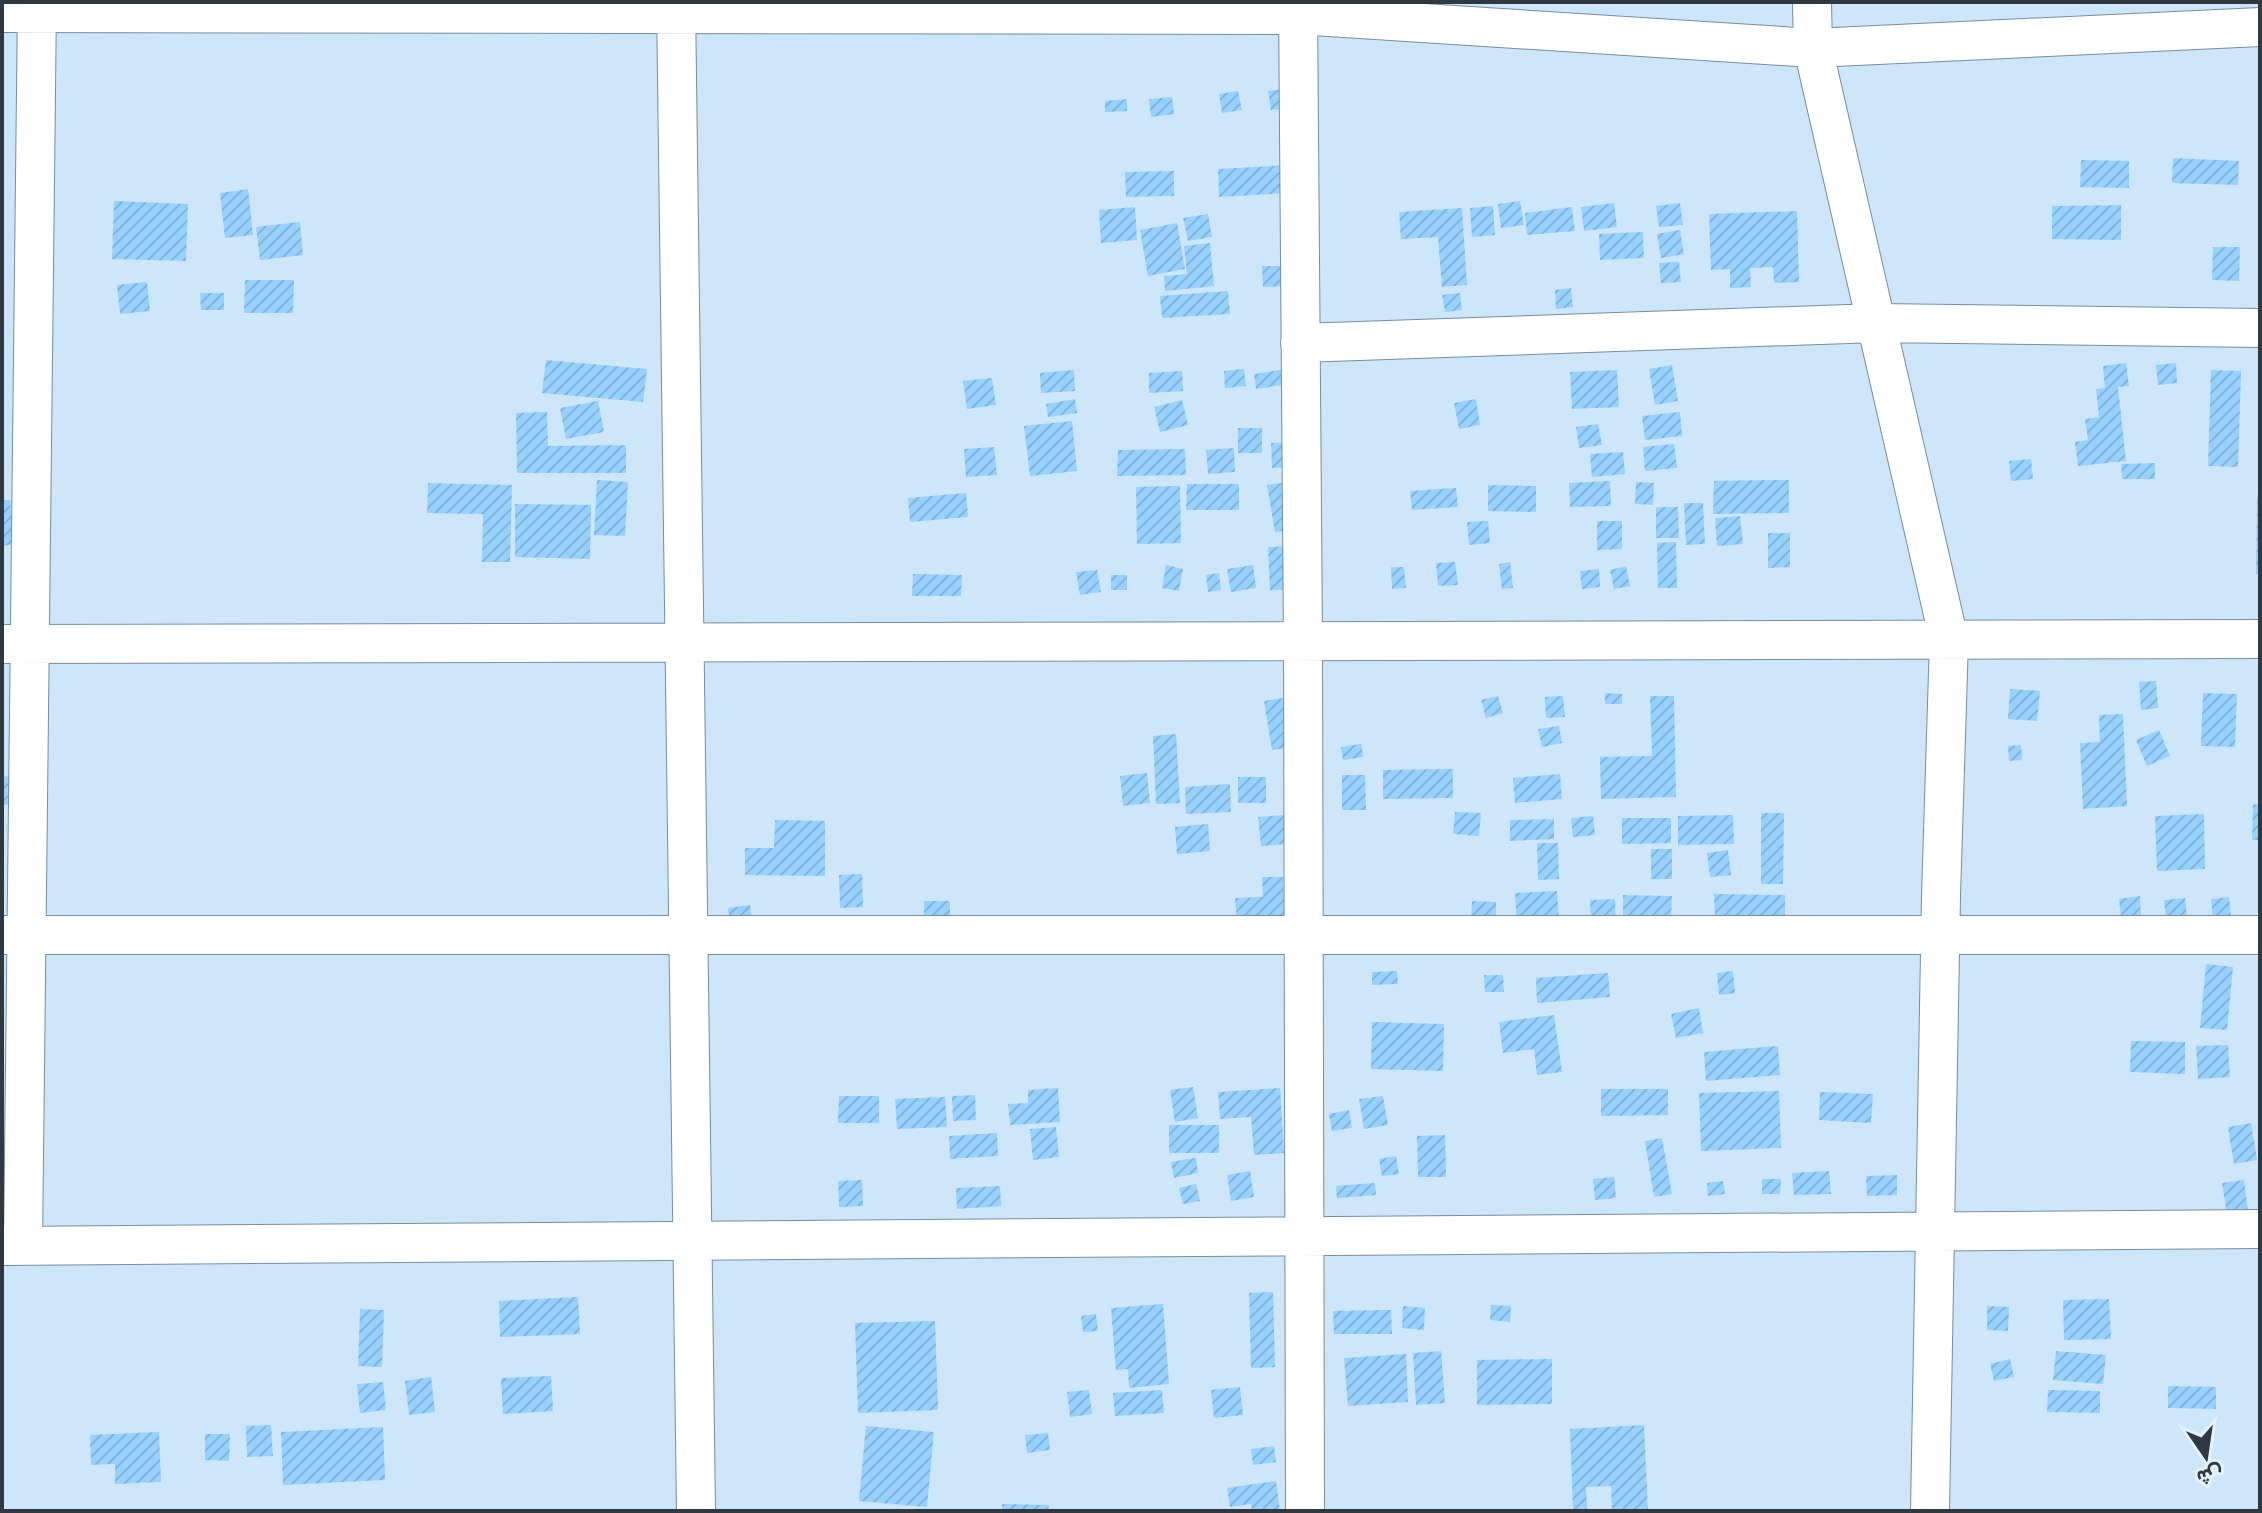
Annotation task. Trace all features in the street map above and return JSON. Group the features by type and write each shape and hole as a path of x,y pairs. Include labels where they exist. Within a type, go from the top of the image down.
{"street":[{"path":"1812,2 1813,48 1949,640 1930,1511"},
{"path":"676,8 696,1511"},
{"path":"1298,8 1305,1511"},
{"path":"2260,27 1813,48 1298,8 25,9 12,1246 2260,1229"},
{"path":"1300,343 1877,323 2260,328"},
{"path":"16,644 2260,639"},
{"path":"14,935 2260,935"}],"building":[{"path":"1286,89 1288,108 1271,110 1268,91"},
{"path":"1238,91 1242,110 1222,113 1219,94"},
{"path":"1172,97 1174,114 1151,117 1149,99"},
{"path":"1127,99 1127,111 1105,112 1105,101"},
{"path":"2173,158 2239,161 2238,185 2172,183"},
{"path":"2081,160 2129,161 2129,188 2080,187"},
{"path":"1288,165 1289,193 1219,197 1218,169"},
{"path":"1174,171 1174,196 1126,197 1125,172"},
{"path":"248,189 253,235 225,238 220,193"},
{"path":"114,201 188,204 186,261 112,259"},
{"path":"1520,201 1524,225 1501,228 1498,204"},
{"path":"1614,203 1617,227 1584,231 1581,207"},
{"path":"1680,203 1683,225 1659,227 1656,206"},
{"path":"2121,205 2121,240 2052,239 2052,206"},
{"path":"1493,206 1495,235 1472,237 1470,208"},
{"path":"1135,207 1137,240 1101,243 1099,210"},
{"path":"1572,207 1575,231 1527,235 1525,213"},
{"path":"1462,208 1467,285 1442,287 1438,237 1401,239 1399,212"},
{"path":"1797,211 1799,282 1774,283 1773,267 1750,268 1751,287 1730,288 1730,269 1711,270 1709,214"},
{"path":"1208,214 1212,237 1188,241 1183,218"},
{"path":"300,222 303,255 260,260 256,227"},
{"path":"1177,223 1185,269 1148,276 1140,230"},
{"path":"1680,230 1684,254 1661,258 1657,234"},
{"path":"1643,232 1644,258 1600,260 1599,234"},
{"path":"1210,243 1214,286 1165,291 1164,276 1187,274 1184,246"},
{"path":"2213,247 2240,247 2239,281 2212,280"},
{"path":"1679,262 1681,282 1661,283 1659,263"},
{"path":"1262,266 1287,266 1288,286 1263,287"},
{"path":"245,280 294,280 293,313 244,313"},
{"path":"147,282 150,311 120,314 117,285"},
{"path":"1571,288 1573,307 1556,309 1555,290"},
{"path":"1228,291 1230,314 1162,318 1160,296"},
{"path":"200,293 224,293 224,310 201,310"},
{"path":"1460,293 1462,310 1445,312 1442,295"},
{"path":"546,360 647,369 643,402 542,393"},
{"path":"2126,363 2129,386 2118,387 2126,461 2078,466 2075,442 2088,440 2085,419 2099,417 2096,389 2105,388 2103,366"},
{"path":"2176,363 2177,383 2158,385 2156,365"},
{"path":"1672,365 1678,401 1655,405 1649,369"},
{"path":"1244,369 1246,386 1225,388 1224,371"},
{"path":"1286,369 1288,384 1256,389 1254,374"},
{"path":"1074,370 1075,391 1041,393 1040,373"},
{"path":"1617,370 1619,407 1572,409 1570,372"},
{"path":"2211,370 2241,371 2238,467 2208,466"},
{"path":"1182,371 1183,391 1149,393 1149,373"},
{"path":"992,378 996,405 967,409 963,381"},
{"path":"1075,399 1077,413 1048,417 1046,404"},
{"path":"1476,399 1480,425 1459,429 1454,403"},
{"path":"1182,400 1188,425 1160,432 1154,407"},
{"path":"598,401 604,432 566,439 560,408"},
{"path":"547,412 548,446 626,445 626,473 517,473 516,413"},
{"path":"1680,412 1682,436 1645,440 1642,416"},
{"path":"1072,421 1077,471 1030,476 1024,426"},
{"path":"1598,424 1602,445 1579,448 1576,427"},
{"path":"1238,428 1262,428 1262,453 1238,453"},
{"path":"1294,442 1295,467 1272,468 1271,443"},
{"path":"1674,444 1677,468 1645,471 1643,447"},
{"path":"994,447 997,475 966,477 964,449"},
{"path":"1234,448 1235,472 1208,474 1206,450"},
{"path":"1185,449 1186,475 1117,476 1118,450"},
{"path":"1623,452 1625,474 1592,477 1590,454"},
{"path":"2031,459 2033,479 2011,481 2009,461"},
{"path":"2155,463 2155,479 2122,479 2121,464"},
{"path":"597,480 628,482 625,536 594,535"},
{"path":"1789,480 1789,513 1713,514 1714,481"},
{"path":"1610,481 1611,506 1570,507 1569,483"},
{"path":"1289,482 1297,529 1275,532 1267,485"},
{"path":"1636,482 1654,483 1653,505 1635,504"},
{"path":"428,483 512,485 510,562 482,562 483,514 427,513"},
{"path":"1187,484 1239,484 1239,510 1186,510"},
{"path":"1488,485 1536,486 1536,512 1488,511"},
{"path":"1180,486 1181,543 1137,544 1136,487"},
{"path":"1456,488 1458,507 1412,510 1410,491"},
{"path":"966,493 968,517 910,522 908,498"},
{"path":"2257,495 2260,495 2260,574 2256,574"},
{"path":"2,500 10,500 14,544 2,546"},
{"path":"1684,503 1703,503 1705,544 1686,545"},
{"path":"515,504 591,505 590,559 515,557"},
{"path":"1656,507 1678,507 1679,538 1656,538"},
{"path":"1740,516 1743,544 1717,546 1715,518"},
{"path":"1488,521 1490,543 1469,545 1467,522"},
{"path":"1597,521 1622,521 1622,549 1597,550"},
{"path":"1768,533 1790,533 1790,567 1768,568"},
{"path":"1676,542 1677,588 1658,588 1657,543"},
{"path":"1292,546 1294,589 1270,590 1268,547"},
{"path":"1455,562 1458,585 1438,586 1436,563"},
{"path":"1510,562 1513,588 1502,589 1499,564"},
{"path":"1166,565 1183,569 1179,591 1162,588"},
{"path":"1253,565 1256,588 1231,592 1227,569"},
{"path":"1626,566 1630,586 1614,589 1610,570"},
{"path":"1391,567 1404,567 1406,588 1392,589"},
{"path":"1599,569 1600,587 1582,589 1580,571"},
{"path":"1097,570 1101,592 1080,595 1076,572"},
{"path":"1219,573 1221,590 1208,592 1206,575"},
{"path":"913,574 962,575 961,596 912,596"},
{"path":"1111,575 1127,575 1127,590 1111,590"},
{"path":"2156,681 2158,708 2141,710 2139,682"},
{"path":"2010,689 2040,691 2037,721 2008,719"},
{"path":"1605,693 1622,694 1622,704 1605,704"},
{"path":"2203,693 2237,694 2235,747 2201,746"},
{"path":"1498,696 1503,713 1486,718 1481,700"},
{"path":"1563,696 1565,717 1546,718 1545,697"},
{"path":"1650,696 1674,696 1676,797 1601,799 1600,757 1652,756"},
{"path":"1290,697 1298,746 1272,750 1264,701"},
{"path":"2123,714 2127,806 2083,809 2080,743 2100,742 2099,715"},
{"path":"1559,726 1562,743 1542,747 1538,729"},
{"path":"2159,730 2170,756 2147,766 2136,740"},
{"path":"1176,734 1180,803 1156,804 1153,736"},
{"path":"1361,744 1363,757 1343,760 1341,747"},
{"path":"2021,745 2022,760 2009,761 2008,746"},
{"path":"1453,769 1453,798 1383,799 1383,770"},
{"path":"1147,773 1150,803 1123,806 1120,776"},
{"path":"1560,774 1562,799 1515,803 1513,778"},
{"path":"1342,775 1365,775 1366,810 1342,810"},
{"path":"10,776 12,804 2,805 2,777"},
{"path":"1238,777 1266,777 1266,803 1238,803"},
{"path":"1230,784 1231,812 1186,814 1185,787"},
{"path":"2253,804 2260,805 2260,840 2252,840"},
{"path":"1455,812 1481,813 1479,836 1453,834"},
{"path":"1761,813 1784,813 1783,884 1761,884"},
{"path":"2204,814 2205,869 2157,871 2155,816"},
{"path":"1284,815 1286,844 1261,846 1258,817"},
{"path":"1733,815 1734,844 1678,845 1678,816"},
{"path":"1593,816 1595,835 1573,837 1571,818"},
{"path":"1622,818 1671,818 1671,843 1622,844"},
{"path":"1554,819 1554,839 1510,841 1510,820"},
{"path":"775,820 825,821 825,876 745,875 745,848 774,848"},
{"path":"1208,824 1210,851 1177,854 1175,827"},
{"path":"1537,843 1558,843 1559,879 1538,880"},
{"path":"1651,849 1672,849 1672,879 1651,879"},
{"path":"1728,850 1731,875 1710,877 1707,853"},
{"path":"862,874 863,907 840,908 839,875"},
{"path":"1262,877 1283,877 1285,922 1237,925 1235,898 1263,897"},
{"path":"1557,891 1559,922 1517,924 1515,893"},
{"path":"1714,894 1785,895 1785,922 1715,922"},
{"path":"1623,895 1672,896 1671,920 1623,919"},
{"path":"2140,896 2141,916 2121,917 2119,899"},
{"path":"2229,897 2231,917 2213,919 2211,899"},
{"path":"2185,898 2187,917 2166,919 2164,900"},
{"path":"1615,899 1616,921 1591,922 1590,900"},
{"path":"924,901 950,901 950,926 924,927"},
{"path":"1472,901 1496,902 1496,923 1471,922"},
{"path":"750,905 753,928 731,932 728,908"},
{"path":"2206,964 2233,967 2227,1030 2200,1028"},
{"path":"1397,971 1398,984 1372,985 1372,972"},
{"path":"1733,971 1735,993 1719,995 1717,973"},
{"path":"1608,973 1610,997 1537,1003 1536,978"},
{"path":"1484,975 1503,975 1504,992 1485,992"},
{"path":"1699,1008 1703,1033 1676,1038 1671,1014"},
{"path":"1554,1015 1562,1072 1537,1075 1534,1049 1503,1053 1499,1022"},
{"path":"1372,1022 1444,1024 1443,1071 1371,1069"},
{"path":"2131,1041 2185,1042 2185,1074 2130,1072"},
{"path":"2228,1045 2230,1077 2198,1079 2196,1046"},
{"path":"1778,1046 1780,1075 1706,1081 1704,1052"},
{"path":"1193,1087 1198,1118 1175,1122 1170,1090"},
{"path":"1058,1088 1060,1122 1010,1125 1008,1104 1028,1103 1028,1090"},
{"path":"1280,1088 1284,1153 1254,1155 1251,1117 1220,1119 1218,1092"},
{"path":"1601,1089 1668,1089 1668,1115 1601,1116"},
{"path":"1779,1091 1781,1148 1701,1151 1699,1093"},
{"path":"1820,1092 1873,1094 1871,1123 1819,1120"},
{"path":"975,1095 976,1120 953,1121 952,1096"},
{"path":"839,1096 879,1096 879,1123 838,1123"},
{"path":"1383,1096 1388,1125 1364,1129 1359,1099"},
{"path":"945,1097 947,1127 897,1129 895,1099"},
{"path":"1349,1110 1352,1128 1332,1131 1329,1114"},
{"path":"2251,1123 2257,1160 2234,1164 2228,1127"},
{"path":"1169,1125 1219,1125 1219,1153 1169,1153"},
{"path":"1056,1127 1059,1157 1033,1160 1030,1129"},
{"path":"997,1133 998,1156 950,1159 949,1136"},
{"path":"1445,1135 1446,1177 1418,1177 1417,1136"},
{"path":"1662,1138 1672,1194 1654,1197 1645,1141"},
{"path":"1396,1156 1399,1174 1382,1176 1379,1159"},
{"path":"1196,1158 1198,1173 1174,1178 1171,1162"},
{"path":"1250,1171 1254,1197 1231,1201 1227,1175"},
{"path":"1829,1171 1831,1194 1794,1195 1792,1173"},
{"path":"1897,1175 1897,1195 1867,1196 1866,1176"},
{"path":"1614,1177 1616,1198 1595,1200 1593,1179"},
{"path":"1762,1179 1781,1179 1780,1194 1762,1194"},
{"path":"862,1180 863,1206 839,1207 838,1181"},
{"path":"2244,1180 2248,1211 2227,1215 2222,1183"},
{"path":"1723,1181 1725,1194 1708,1196 1707,1183"},
{"path":"1375,1183 1376,1195 1337,1198 1336,1186"},
{"path":"1196,1184 1200,1201 1183,1204 1179,1188"},
{"path":"1000,1186 1001,1206 957,1209 956,1188"},
{"path":"1273,1292 1275,1367 1251,1368 1249,1293"},
{"path":"578,1297 580,1334 500,1337 499,1301"},
{"path":"2109,1299 2111,1339 2064,1340 2063,1300"},
{"path":"1163,1304 1169,1384 1129,1388 1128,1369 1116,1370 1111,1308"},
{"path":"1491,1305 1511,1306 1510,1322 1490,1320"},
{"path":"1403,1306 1425,1308 1424,1330 1402,1328"},
{"path":"1987,1306 2009,1307 2008,1331 1987,1330"},
{"path":"360,1309 384,1310 382,1367 358,1366"},
{"path":"1391,1310 1392,1334 1334,1334 1333,1311"},
{"path":"1096,1314 1098,1331 1083,1332 1081,1316"},
{"path":"935,1321 938,1410 858,1413 855,1323"},
{"path":"1441,1351 1445,1403 1416,1405 1413,1353"},
{"path":"2056,1351 2106,1355 2103,1384 2053,1380"},
{"path":"1406,1354 1408,1402 1348,1406 1344,1358"},
{"path":"1552,1359 1552,1404 1477,1405 1477,1360"},
{"path":"2010,1359 2014,1377 1994,1381 1990,1364"},
{"path":"551,1376 553,1411 503,1414 501,1378"},
{"path":"431,1377 435,1412 409,1415 405,1381"},
{"path":"383,1382 386,1410 360,1413 357,1384"},
{"path":"2168,1386 2216,1387 2216,1409 2168,1408"},
{"path":"1240,1387 1243,1415 1214,1418 1211,1390"},
{"path":"1089,1390 1092,1414 1070,1417 1067,1392"},
{"path":"1162,1390 1164,1413 1115,1416 1113,1393"},
{"path":"2048,1390 2100,1391 2100,1413 2047,1412"},
{"path":"271,1425 273,1456 247,1457 246,1426"},
{"path":"1644,1425 1648,1511 1612,1511 1611,1486 1586,1487 1587,1509 1573,1510 1570,1429"},
{"path":"866,1426 934,1432 927,1507 859,1501"},
{"path":"383,1427 385,1480 283,1485 281,1432"},
{"path":"159,1432 161,1482 115,1484 115,1464 91,1465 90,1435"},
{"path":"1048,1433 1050,1450 1027,1453 1025,1435"},
{"path":"205,1434 230,1434 229,1461 205,1460"},
{"path":"1274,1446 1276,1462 1253,1465 1251,1449"},
{"path":"1276,1481 1280,1511 1252,1511 1251,1504 1230,1507 1227,1488"},
{"path":"1002,1504 1049,1505 1048,1511 1002,1511"}]}
